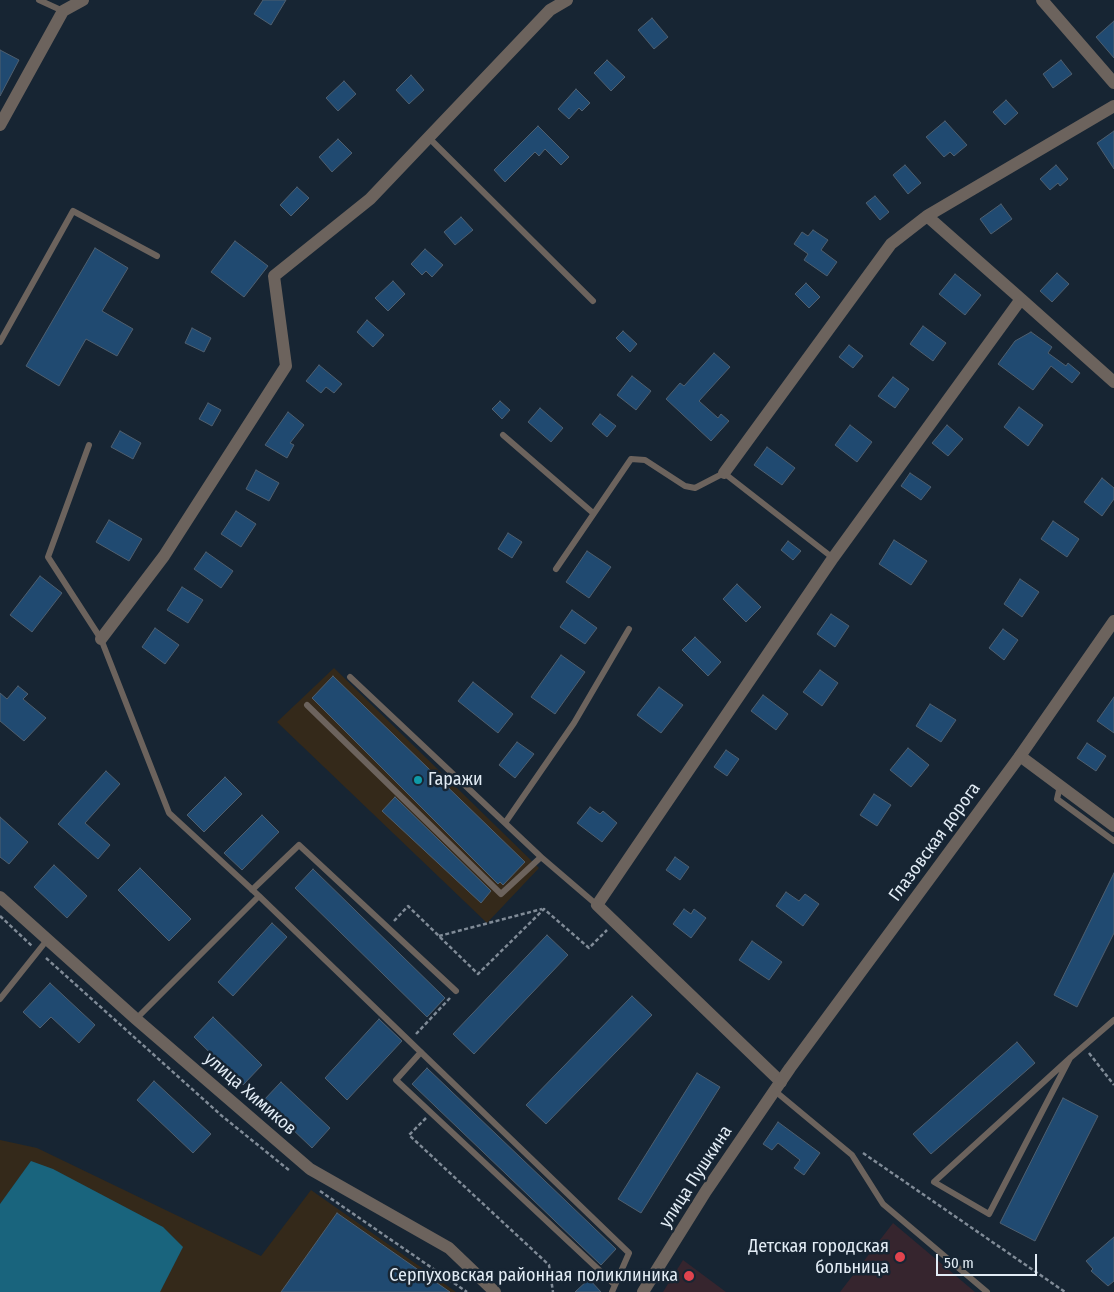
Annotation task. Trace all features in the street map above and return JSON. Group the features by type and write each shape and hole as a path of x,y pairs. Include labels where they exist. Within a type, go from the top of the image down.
{"street":[{"path":"0,125 63,11 83,0"},
{"path":"101,639 164,556 286,366 274,276 370,199 550,10 567,0"},
{"path":"1042,0 1114,83"},
{"path":"724,473 891,244 926,216 1114,106"},
{"path":"926,216 1114,382"},
{"path":"778,1087 597,904 833,558 1021,299"},
{"name":"Глазовская дорога","path":"778,1087 1020,756 1114,621"},
{"path":"1020,756 1114,826"},
{"name":"улица Химиков","path":"0,897 136,1019 310,1169 449,1248 495,1292"},
{"name":"улица Пушкина","path":"643,1292 706,1191 778,1087"}],"lane":[{"path":"39,0 63,11"},
{"path":"429,138 593,301"},
{"path":"0,342 73,211 158,256"},
{"path":"503,435 593,513"},
{"path":"89,445 48,557 101,639 169,813 259,896 629,1253 612,1292"},
{"path":"556,568 631,459 645,460 685,486 695,488 724,473 833,558"},
{"path":"505,823 574,723 629,629"},
{"path":"350,677 541,857 597,904"},
{"path":"307,705 501,894 541,857"},
{"path":"1060,786 1057,799 1114,841"},
{"path":"252,890 299,845 456,991"},
{"path":"136,1019 259,896"},
{"path":"0,999 47,940"},
{"path":"1070,1058 989,1214 934,1182 1070,1058 1114,1020"},
{"path":"421,1052 396,1080 614,1284"},
{"path":"778,1087 852,1155 883,1204 987,1292"}],"path":[{"path":"388,928 408,906 478,974 544,909"},
{"path":"439,936 544,909"},
{"path":"544,909 589,948 615,922"},
{"path":"409,1041 456,991"},
{"path":"1084,1046 1114,1085"},
{"path":"432,1112 408,1135 549,1265 553,1292"},
{"path":"852,1155 863,1152 1065,1292"}],"shaded area":[{"path":"334,668 539,868 487,923 277,722"},
{"path":"0,1140 37,1148 261,1256 311,1190 456,1292 0,1292"},
{"name":"Детская городская больница","path":"893,1223 975,1292 840,1292"},
{"name":"Серпуховская районная поликлиника","path":"683,1260 726,1292 663,1292"}],"water":[{"path":"31,1161 53,1169 163,1227 183,1247 160,1292 0,1292 0,1204"}],"building":[{"path":"263,0 286,0 271,25 254,14"},
{"path":"652,18 668,37 654,49 638,30"},
{"path":"1114,21 1114,58 1096,37"},
{"path":"0,50 19,60 0,96"},
{"path":"607,60 625,77 611,91 594,73"},
{"path":"1061,60 1072,74 1053,88 1043,74"},
{"path":"411,75 424,90 409,104 396,90"},
{"path":"344,81 356,94 338,111 326,98"},
{"path":"576,89 590,103 582,111 579,108 569,119 558,109"},
{"path":"1006,100 1018,113 1005,125 993,112"},
{"path":"945,121 967,145 954,156 950,152 944,157 926,137"},
{"path":"538,126 569,157 561,165 545,149 539,156 535,152 505,182 494,170"},
{"path":"1114,131 1114,169 1097,143"},
{"path":"338,139 352,153 332,172 319,157"},
{"path":"905,165 921,183 908,194 893,175"},
{"path":"1056,165 1068,179 1060,186 1058,183 1050,190 1040,179"},
{"path":"297,187 309,198 291,216 280,205"},
{"path":"875,196 889,212 880,220 866,203"},
{"path":"1001,204 1012,219 991,234 980,219"},
{"path":"461,217 473,230 455,245 444,232"},
{"path":"813,230 828,240 821,250 837,262 827,276 804,260 808,254 794,244 802,232 808,236"},
{"path":"235,241 268,266 244,297 211,272"},
{"path":"95,248 128,268 102,311 133,329 117,356 86,339 59,386 26,366"},
{"path":"425,249 443,265 432,277 426,271 422,275 411,264"},
{"path":"1057,273 1069,284 1052,302 1040,291"},
{"path":"955,274 981,295 965,315 939,294"},
{"path":"393,281 405,294 388,311 375,298"},
{"path":"806,283 820,297 809,308 795,294"},
{"path":"367,320 384,335 373,347 357,332"},
{"path":"923,326 946,343 933,361 910,344"},
{"path":"192,328 211,338 204,352 185,343"},
{"path":"623,331 637,344 630,352 616,338"},
{"path":"1031,332 1052,347 1048,353 1066,366 1068,363 1080,373 1072,383 1051,366 1033,390 998,364 1015,341"},
{"path":"849,345 863,356 853,368 839,357"},
{"path":"714,353 730,367 699,401 718,418 721,414 729,421 711,441 666,399 680,383 684,386"},
{"path":"319,365 342,384 334,393 326,387 321,393 306,381"},
{"path":"632,376 651,391 636,410 617,395"},
{"path":"893,377 909,389 895,408 878,396"},
{"path":"500,401 510,410 502,419 492,409"},
{"path":"208,403 221,410 212,426 199,419"},
{"path":"1019,407 1043,425 1028,446 1004,427"},
{"path":"540,408 563,428 551,442 528,422"},
{"path":"288,412 304,425 290,443 294,445 287,458 265,445"},
{"path":"600,414 616,426 607,437 592,424"},
{"path":"850,425 872,442 857,462 835,445"},
{"path":"947,425 963,439 948,456 932,443"},
{"path":"120,431 141,443 133,459 111,447"},
{"path":"767,447 795,468 782,485 754,465"},
{"path":"256,470 279,483 269,501 246,489"},
{"path":"910,473 931,487 921,500 901,486"},
{"path":"1102,478 1114,488 1114,499 1102,516 1084,502"},
{"path":"236,511 256,524 241,547 221,534"},
{"path":"109,520 142,539 129,561 96,542"},
{"path":"1053,521 1079,539 1067,557 1041,539"},
{"path":"508,533 522,542 512,558 498,549"},
{"path":"894,540 927,561 911,585 879,564"},
{"path":"788,541 801,551 793,560 781,550"},
{"path":"587,551 611,567 589,598 566,582"},
{"path":"206,552 233,571 221,588 194,569"},
{"path":"40,576 62,593 32,632 10,615"},
{"path":"1020,579 1039,592 1022,617 1004,604"},
{"path":"737,584 761,607 746,622 723,599"},
{"path":"182,587 203,600 188,623 167,610"},
{"path":"572,610 597,628 585,644 560,627"},
{"path":"831,614 849,626 835,647 817,634"},
{"path":"155,628 179,645 165,664 142,647"},
{"path":"1003,629 1018,640 1004,660 989,648"},
{"path":"695,637 721,662 708,676 682,650"},
{"path":"561,655 585,672 555,714 531,697"},
{"path":"820,670 838,683 822,706 803,692"},
{"name":"Гаражи","path":"333,676 525,862 503,885 500,882 498,884 312,698"},
{"path":"473,682 513,714 498,733 458,701"},
{"path":"18,686 28,694 23,699 46,718 24,741 0,721 0,693 7,699"},
{"path":"659,687 683,705 661,733 637,715"},
{"path":"763,695 788,714 776,730 751,711"},
{"path":"1114,697 1114,733 1097,721"},
{"path":"930,704 956,720 941,742 916,726"},
{"path":"517,742 534,754 515,778 499,765"},
{"path":"1087,743 1106,756 1096,771 1077,758"},
{"path":"908,748 929,765 911,787 890,770"},
{"path":"726,750 739,759 727,776 714,767"},
{"path":"106,771 120,784 85,823 110,845 98,859 58,824"},
{"path":"225,777 242,794 204,832 187,815"},
{"path":"874,794 891,805 877,826 860,815"},
{"path":"395,797 491,891 481,903 382,811"},
{"path":"590,807 600,814 603,811 617,823 602,842 577,823"},
{"path":"262,815 279,832 242,870 224,853"},
{"path":"0,817 28,842 9,864 0,857"},
{"path":"675,857 689,867 680,880 666,870"},
{"path":"54,865 87,896 67,918 34,887"},
{"path":"140,868 191,919 169,941 118,890"},
{"path":"313,869 445,998 427,1017 295,888"},
{"path":"1114,873 1114,933 1077,1007 1054,995"},
{"path":"786,892 799,901 805,894 819,904 803,926 776,906"},
{"path":"684,909 691,914 694,909 706,918 691,938 673,924"},
{"path":"272,923 287,937 233,996 218,982"},
{"path":"547,935 568,955 474,1054 453,1034"},
{"path":"752,941 782,962 769,980 739,960"},
{"path":"50,983 95,1025 79,1043 51,1017 40,1028 23,1012"},
{"path":"632,996 652,1015 546,1124 526,1105"},
{"path":"213,1017 262,1065 243,1085 194,1037"},
{"path":"379,1019 402,1041 347,1100 325,1078"},
{"path":"1017,1042 1035,1063 931,1154 913,1134"},
{"path":"427,1068 616,1249 601,1265 412,1084"},
{"path":"697,1073 720,1087 641,1213 618,1199"},
{"path":"154,1081 211,1134 193,1153 137,1100"},
{"path":"281,1082 330,1128 312,1148 263,1101"},
{"path":"1063,1098 1098,1116 1035,1241 1000,1223"},
{"path":"778,1122 820,1153 804,1175 794,1168 800,1160 778,1143 772,1150 763,1144"},
{"path":"337,1213 450,1292 281,1292"},
{"path":"1114,1237 1114,1281 1108,1286 1091,1271 1093,1269 1086,1261"},
{"path":"589,1279 601,1292 575,1292"}],"place":[{"name":"Гаражи","path":"418,780"},
{"name":"Детская городская больница","path":"900,1257"},
{"name":"Серпуховская районная поликлиника","path":"689,1276"}]}
